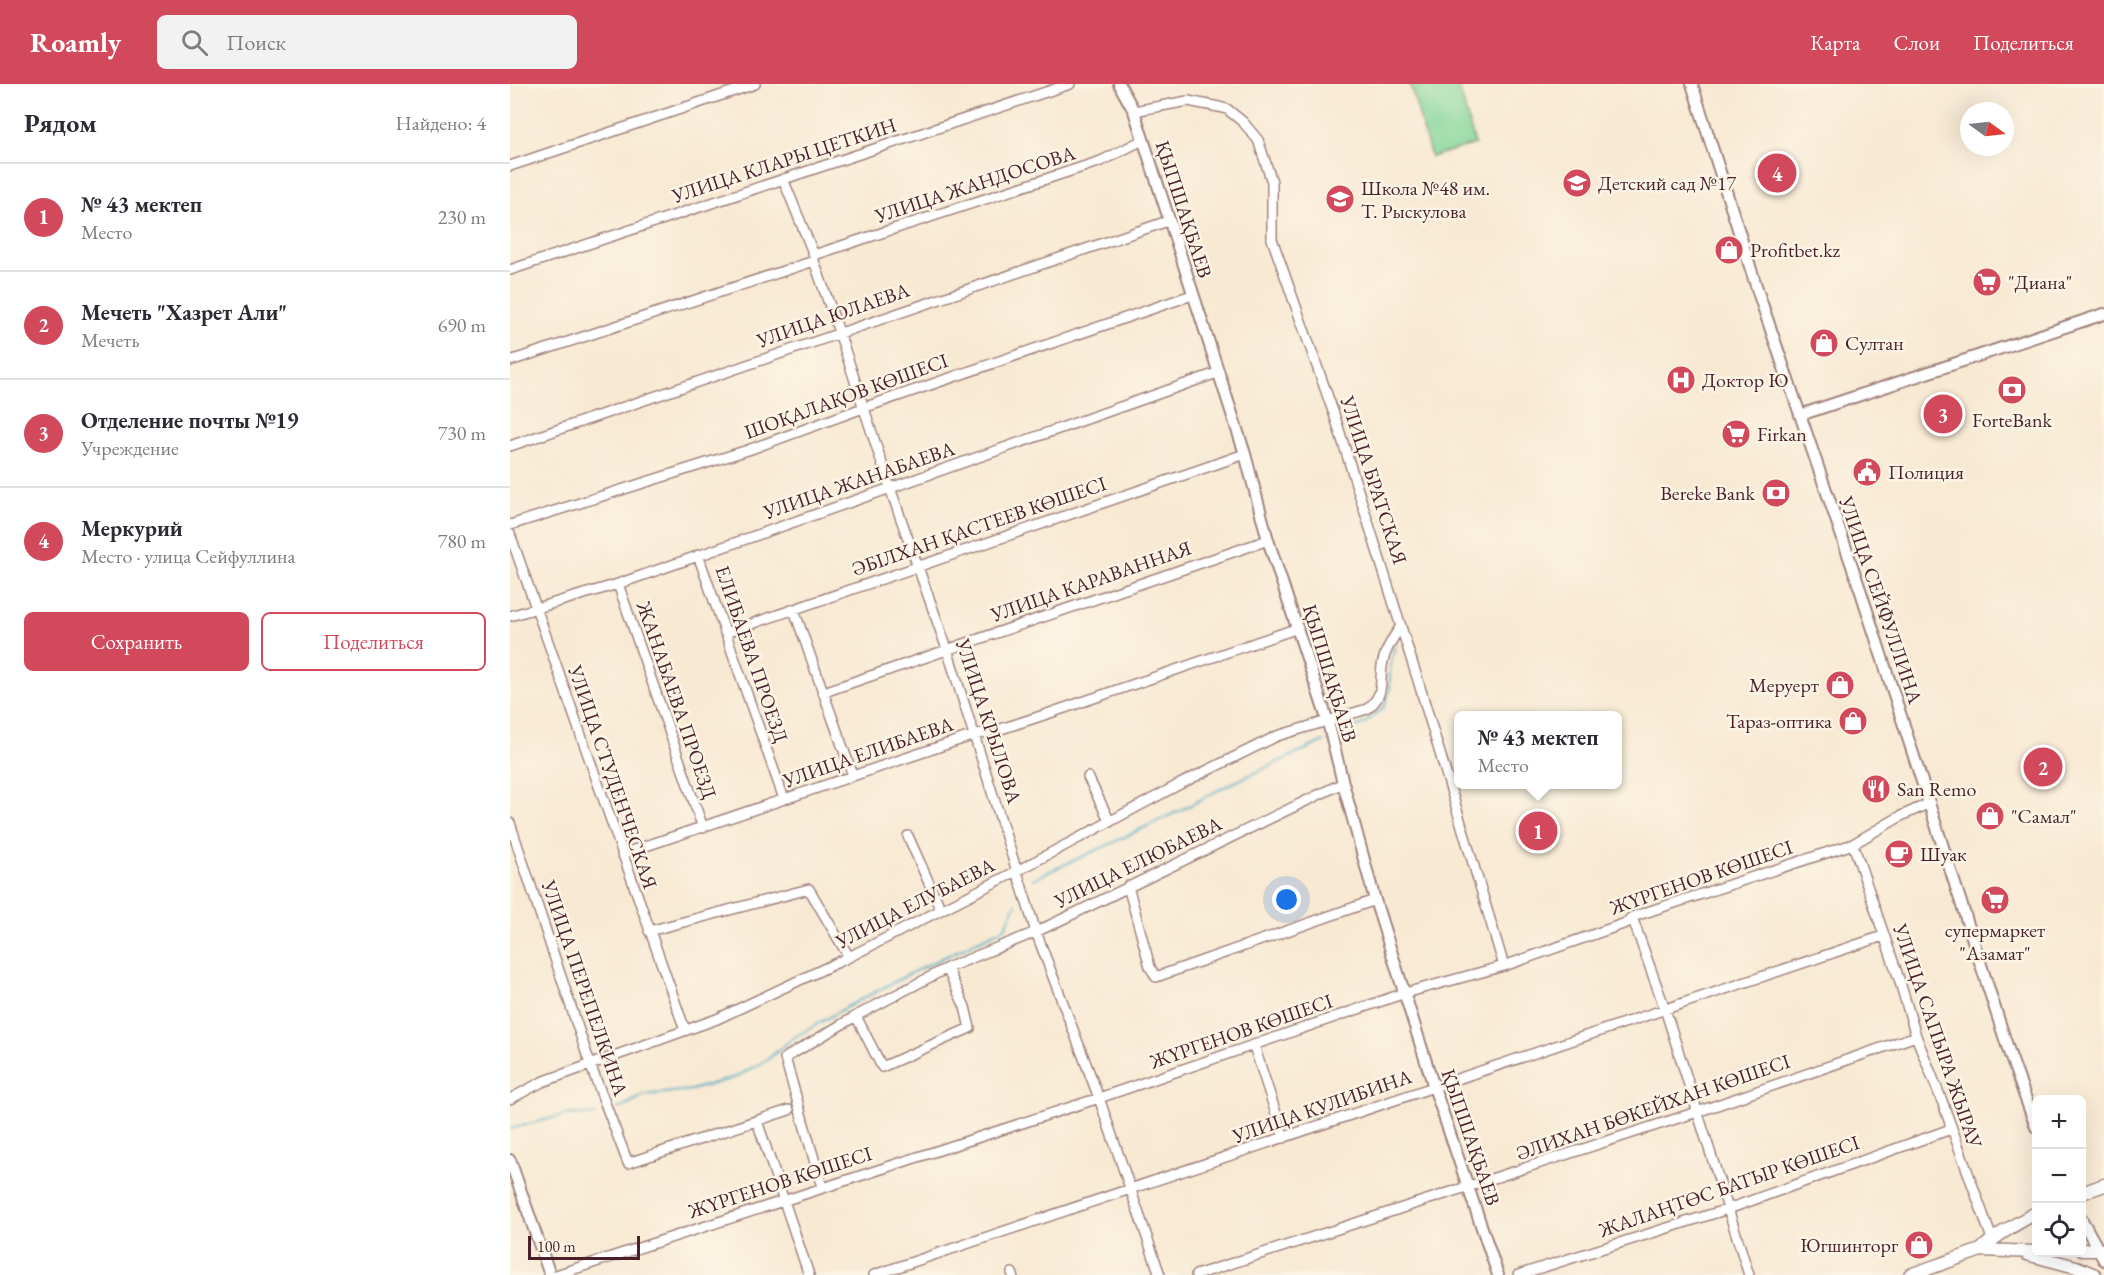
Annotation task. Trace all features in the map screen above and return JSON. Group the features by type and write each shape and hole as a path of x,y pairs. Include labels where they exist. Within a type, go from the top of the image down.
{"main road":[{"path":"2086,1192 2104,1185"},
{"path":"1982,1250 1992,1239 2032,1216"},
{"path":"1910,1275 1982,1250 2032,1252"},
{"path":"2086,1251 2102,1253"},
{"path":"2020,1253 2076,1267 2095,1275"}],"street":[{"path":"510,166 755,84"},
{"name":"УЛИЦА КЛАРЫ ЦЕТКИН","path":"510,270 1070,84"},
{"name":"ҚЫПШАҚБАЕВ","path":"1119,84 1134,111 1245,454 1268,540 1329,722 1375,900 1434,1087 1498,1275"},
{"name":"УЛИЦА СЕЙФУЛЛИНА","path":"1692,84 1760,298 1861,592 2010,1055 2032,1114"},
{"name":"УЛИЦА БРАТСКАЯ","path":"1134,111 1188,101 1219,107 1227,109 1243,122 1258,140 1272,182 1272,239 1335,417 1504,966"},
{"name":"УЛИЦА ЖАНДОСОВА","path":"510,361 1101,161 1143,140"},
{"name":"УЛИЦА КРЫЛОВА","path":"783,179 814,258 890,488 947,649 1036,932 1099,1098 1160,1275"},
{"name":"УЛИЦА ЮЛАЕВА","path":"510,446 1168,221"},
{"name":"ШОҚАЛАҚОВ КӨШЕСІ","path":"510,525 748,450 1192,295"},
{"path":"1800,415 2104,314"},
{"name":"УЛИЦА ЖАНАБАЕВА","path":"510,616 618,584 1217,373"},
{"name":"ӘБІЛХАН ҚАСТЕЕВ КӨШЕСІ","path":"725,633 1245,454"},
{"name":"УЛИЦА СТУДЕНЧЕСКАЯ","path":"510,534 685,1030"},
{"name":"УЛИЦА КАРАВАННАЯ","path":"824,692 1268,540"},
{"name":"ЕЛИБАЕВА ПРОЕЗД","path":"698,555 784,799"},
{"name":"ЖАНАБАЕВА ПРОЕЗД","path":"618,584 703,828"},
{"path":"794,610 853,776"},
{"name":"УЛИЦА ЕЛУБАЕВА","path":"510,1099 542,1082 717,1019 849,957 1017,871 1179,784 1277,736 1367,709 1377,701 1381,690 1383,661 1388,647 1401,626"},
{"name":"УЛИЦА ЕЛИБАЕВА","path":"622,854 974,735 1050,713 1298,628"},
{"path":"1088,777 1110,822"},
{"name":"УЛИЦА ЕЛЮБАЕВА","path":"822,1187 785,1058 856,1016 947,968 1036,932 1343,783"},
{"name":"ЖҮРГЕНОВ КӨШЕСІ","path":"556,1275 1099,1098 1405,993 1504,966 1626,923 1632,917 1853,844 1901,816 1930,803"},
{"name":"УЛИЦА ПЕРЕПЕЛКИНА","path":"510,823 590,1064 628,1163 757,1121"},
{"path":"908,836 941,910"},
{"name":"УЛИЦА САПЫРА ЖЫРАУ","path":"1853,844 1916,1036 1992,1239"},
{"path":"1128,886 1150,967 1156,977 1375,900"},
{"path":"649,932 809,890 849,957"},
{"path":"1632,917 1665,1009 1749,1275"},
{"name":"УЛИЦА КУЛИБИНА","path":"874,1275 1883,936"},
{"path":"856,1016 882,1067 970,1028 965,1007 947,968"},
{"name":"ӘЛИХАН БӨКЕЙХАН КӨШЕСІ","path":"1196,1275 1697,1112 1916,1036"},
{"path":"1254,1046 1284,1138"},
{"path":"789,1110 757,1121 809,1275"},
{"name":"ЖАЛАҢТӨС БАТЫР КӨШЕСІ","path":"1518,1275 1728,1209 1951,1129"},
{"path":"510,1160 550,1275"},
{"path":"2086,1227 2102,1253"}],"green space":[{"path":"1410,84 1458,84 1475,144 1431,157"}],"waterway":[{"path":"1337,735 1365,723 1384,707 1390,689 1390,667 1396,641"},
{"path":"1033,879 1324,741"},
{"path":"618,1109 645,1095 691,1090 736,1077 767,1060 793,1038 845,1008 1005,928 1016,904"},
{"path":"510,1129 568,1114 596,1115"}],"place":[{"name":"Меркурий","path":"1777,173"},
{"name":"Детский сад №17","path":"1577,183"},
{"name":"Школа №48 им. Т. Рыскулова","path":"1340,199"},
{"name":"Profitbet.kz","path":"1729,250"},
{"name":"\"Диана\"","path":"1987,282"},
{"name":"Султан","path":"1824,343"},
{"name":"Доктор Ю","path":"1681,380"},
{"name":"ForteBank","path":"2012,390"},
{"name":"Отделение почты №19","path":"1943,414"},
{"name":"Firkan","path":"1736,434"},
{"name":"Полиция","path":"1867,472"},
{"name":"Bereke Bank","path":"1776,493"},
{"name":"Меруерт","path":"1840,685"},
{"name":"Тараз-оптика","path":"1853,721"},
{"name":"Мечеть \"Хазрет Али\"","path":"2043,767"},
{"name":"San Remo","path":"1876,789"},
{"name":"\"Самал\"","path":"1990,816"},
{"name":"№ 43 мектеп","path":"1538,831"},
{"name":"Шуак","path":"1899,854"},
{"name":"супермаркет \"Азамат\"","path":"1995,900"},
{"name":"Югшинторг","path":"1919,1245"}]}
